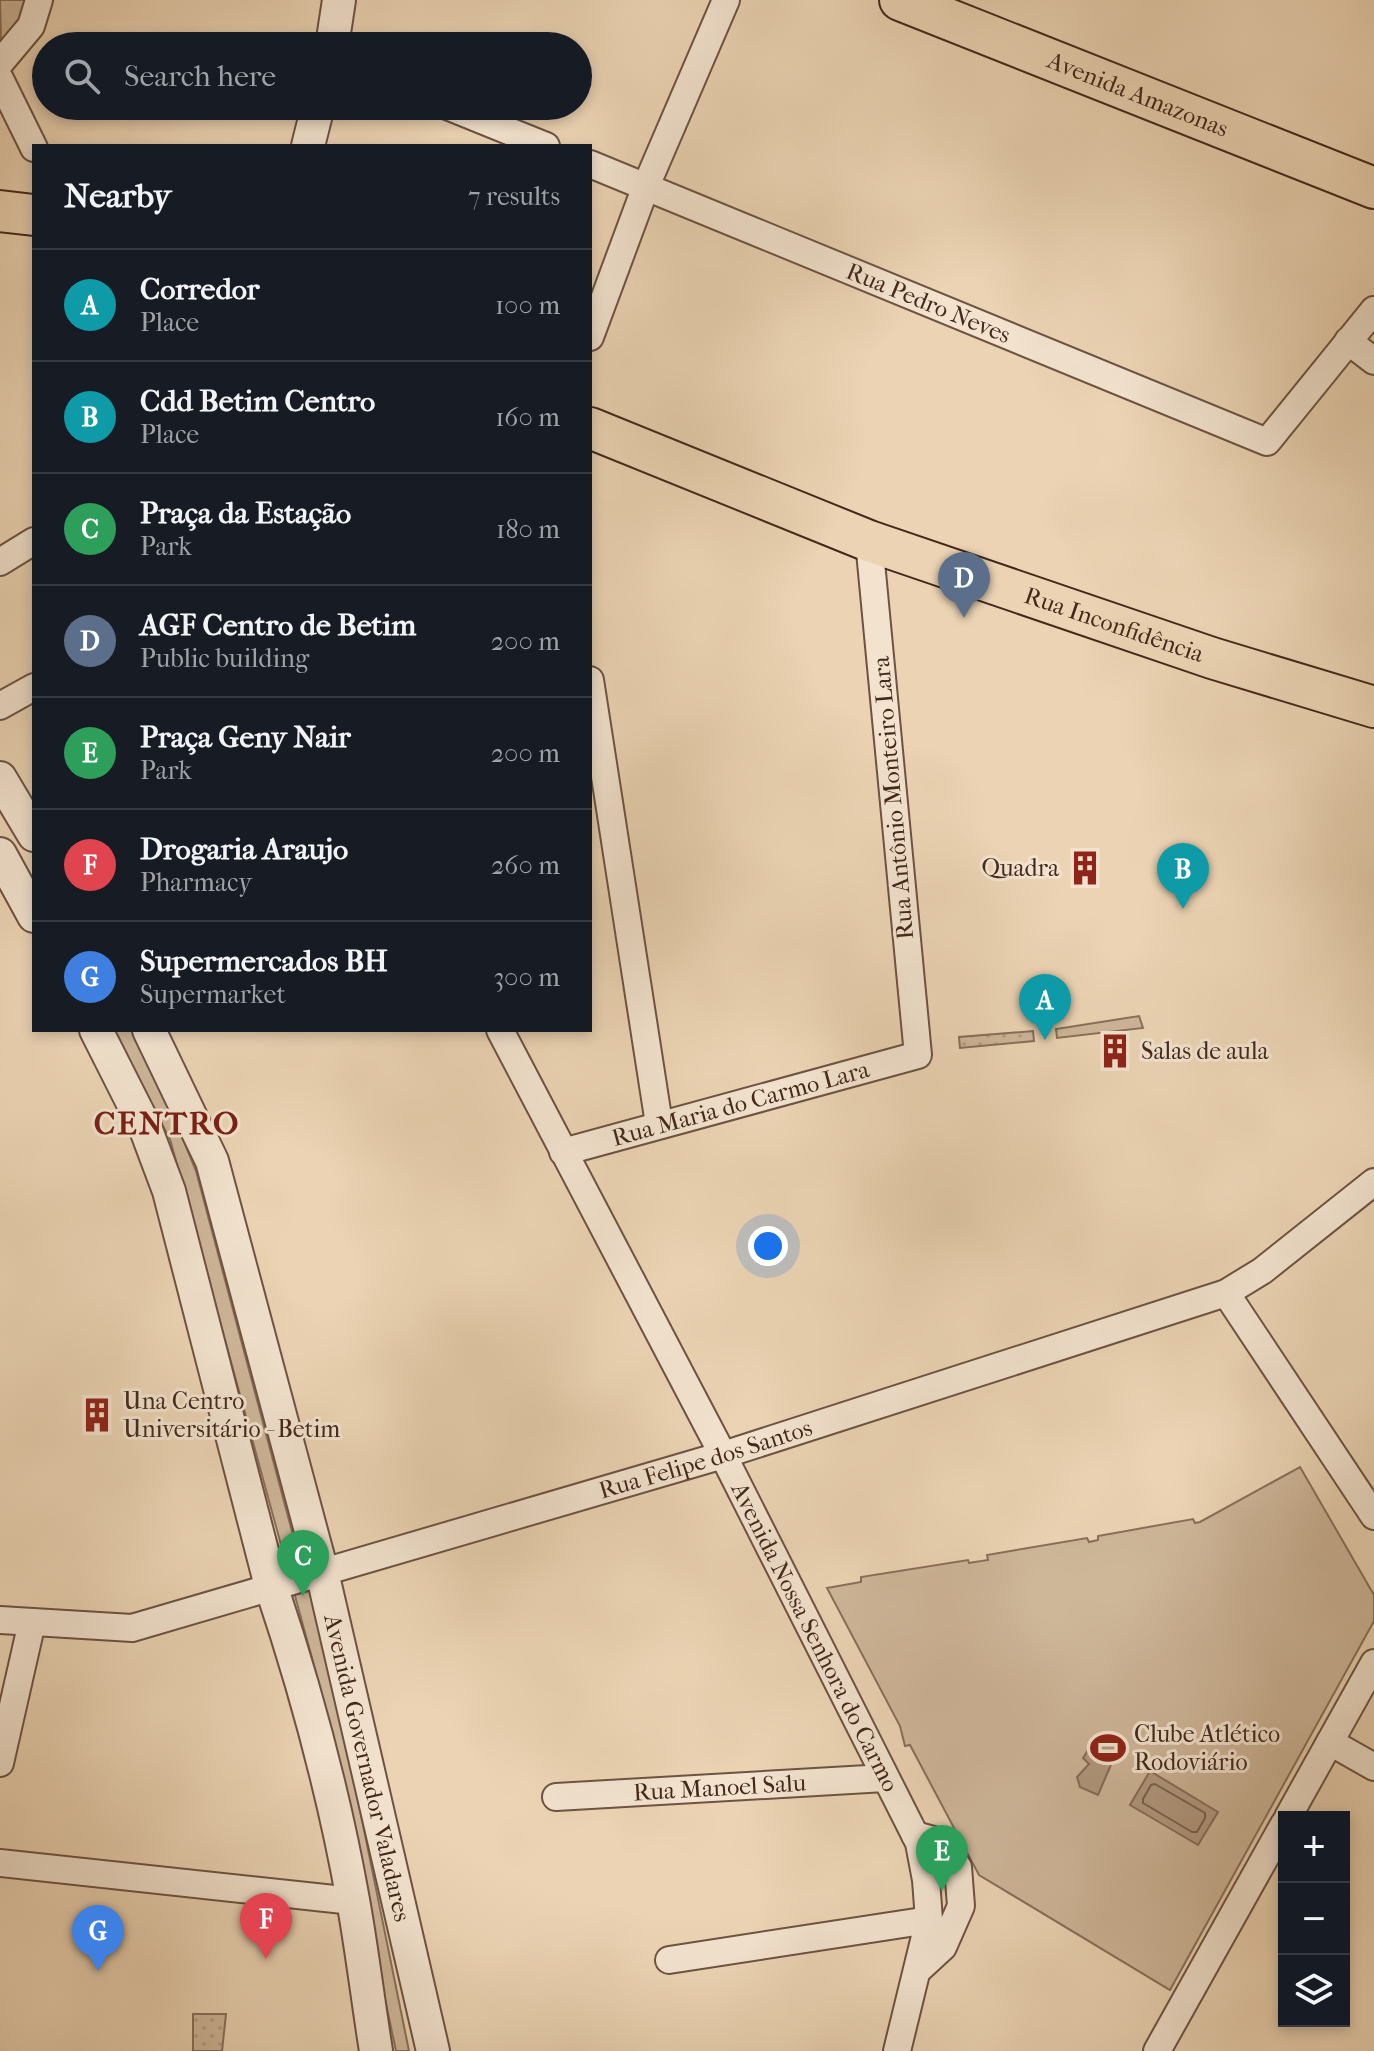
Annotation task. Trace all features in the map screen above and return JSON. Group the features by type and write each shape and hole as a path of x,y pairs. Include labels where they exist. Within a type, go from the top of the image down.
{"main road":[{"name":"Avenida Amazonas","path":"900,0 1374,188"},
{"path":"0,211 32,215"},
{"name":"Rua Inconfidência","path":"592,429 869,541 1212,658 1374,707"}],"street":[{"path":"0,63 31,26 39,0"},
{"path":"334,32 339,0"},
{"path":"592,332 646,186 726,0"},
{"path":"0,79 32,144"},
{"path":"308,144 314,120"},
{"path":"482,120 541,144"},
{"name":"Rua Pedro Neves","path":"592,165 1267,442 1348,341"},
{"path":"1374,310 1348,341 1374,361"},
{"name":"Rua Antônio Monteiro Lara","path":"869,541 918,1055"},
{"path":"0,562 32,542"},
{"path":"0,706 32,688"},
{"path":"592,693 659,1124"},
{"path":"0,778 32,832"},
{"path":"0,854 32,912"},
{"name":"Avenida Governador Valadares","path":"97,1032 145,1127 169,1191 271,1586 288,1637 328,1787 353,1901 376,2051"},
{"name":"Avenida Governador Valadares","path":"150,1032 212,1161 322,1572 433,2051"},
{"name":"Avenida Nossa Senhora do Carmo","path":"501,1032 723,1455 919,1843 929,1920 897,2051"},
{"name":"Rua Maria do Carmo Lara","path":"563,1152 918,1055"},
{"name":"Rua Felipe dos Santos","path":"0,1620 132,1628 723,1455 1226,1293 1262,1271 1374,1182"},
{"path":"1226,1293 1374,1516"},
{"path":"0,1763 32,1622"},
{"path":"1291,1811 1374,1663"},
{"path":"1330,1742 1374,1767"},
{"name":"Rua Manoel Salu","path":"556,1797 885,1778"},
{"path":"915,1835 941,1842 958,1867 961,1906 943,1947 917,1971"},
{"path":"1157,2051 1278,1835"},
{"path":"0,1863 353,1901"},
{"path":"669,1960 929,1920"}],"shaded area":[{"path":"0,0 27,0 19,24 1,41"},
{"path":"1139,1016 1143,1028 1057,1038 1056,1029"},
{"path":"1033,1031 1034,1041 960,1048 959,1037"},
{"path":"112,1032 132,1032 157,1075 196,1171 294,1539 328,1653 409,2051 396,2051 315,1669 170,1139"},
{"name":"Clube Atlético Rodoviário","path":"1300,1467 1374,1595 1374,1621 1170,1990 979,1875 910,1745 905,1746 900,1726 827,1588 861,1582 861,1577 968,1560 969,1563 988,1560 987,1555 1087,1538 1089,1542 1098,1540 1098,1536 1193,1519 1195,1523 1200,1522"},
{"path":"193,2014 226,2014 222,2051 193,2051"}],"water":[{"path":"1112,1741 1119,1744 1116,1752 1121,1754 1119,1760 1113,1760 1098,1795 1080,1787 1077,1777 1089,1764 1083,1758 1088,1750"},
{"path":"1150,1771 1218,1812 1198,1845 1130,1805"}],"place":[{"name":"AGF Centro de Betim","path":"964,618"},
{"name":"Quadra","path":"1085,868"},
{"name":"Cdd Betim Centro","path":"1183,909"},
{"name":"Corredor","path":"1045,1040"},
{"name":"Salas de aula","path":"1115,1051"},
{"name":"Una Centro Universitário - Betim","path":"97,1415"},
{"name":"Praça da Estação","path":"303,1596"},
{"name":"Clube Atlético Rodoviário","path":"1108,1748"},
{"name":"Praça Geny Nair","path":"942,1891"},
{"name":"Drogaria Araujo","path":"266,1959"},
{"name":"Supermercados BH","path":"98,1971"}],"district":[{"name":"CENTRO","path":"167,1123"}]}
